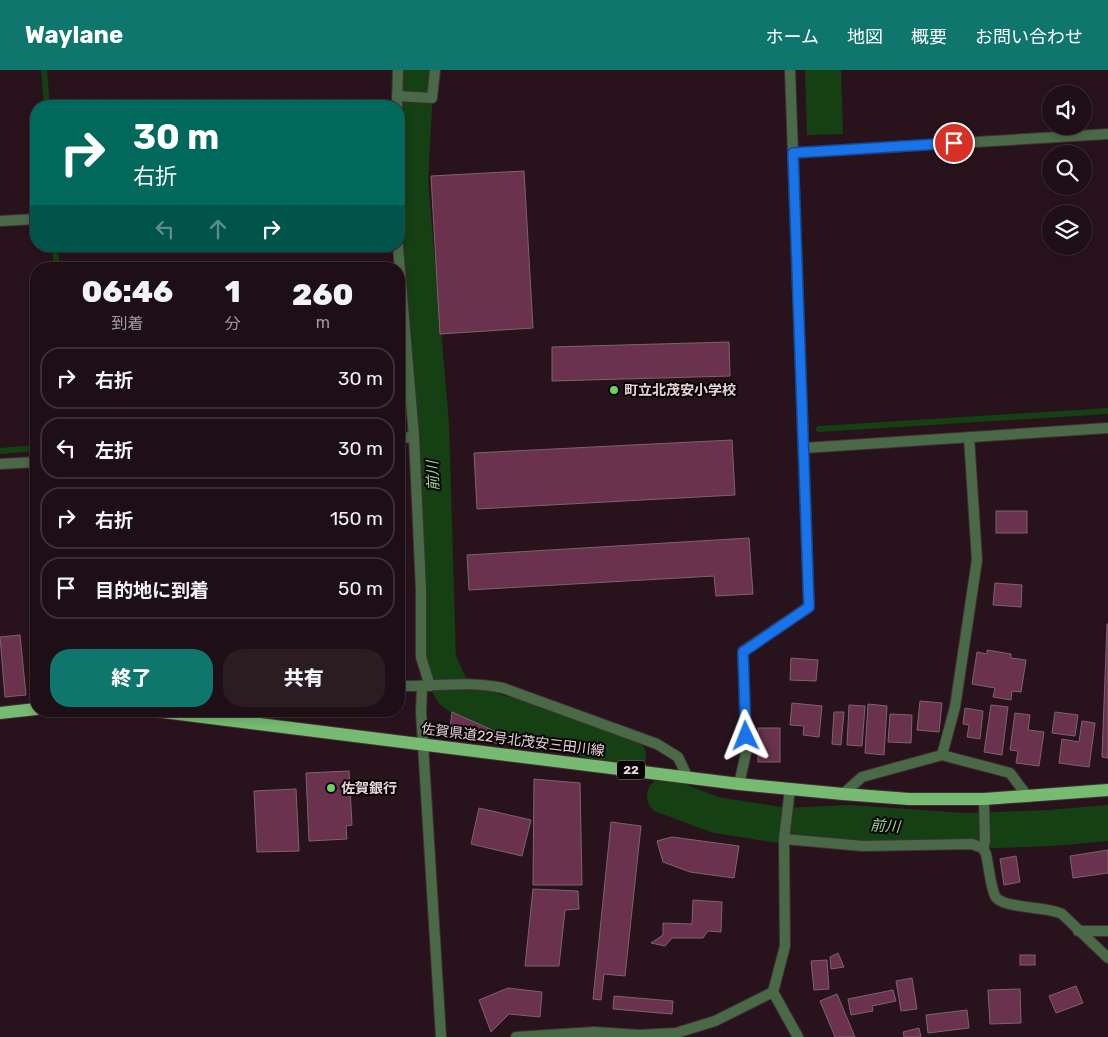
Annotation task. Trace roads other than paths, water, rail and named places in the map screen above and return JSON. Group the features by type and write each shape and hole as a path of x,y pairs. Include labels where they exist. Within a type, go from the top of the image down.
{"main road":[{"path":"0,713 30,710"},
{"name":"佐賀県道22号北茂安三田川線","path":"205,717 424,743 688,778 843,794 909,798 984,799 1108,790"}],"street":[{"path":"398,70 399,100 432,98 435,70"},
{"path":"739,784 746,753 743,652 809,607 790,70"},
{"path":"793,153 1108,134"},
{"path":"0,221 30,219"},
{"path":"405,330 414,437 421,590 421,657 429,686 424,743 441,1037"},
{"path":"804,448 1108,428"},
{"path":"405,438 414,437"},
{"path":"942,755 955,707 977,560 969,438"},
{"path":"0,464 30,462"},
{"path":"405,686 479,683 503,688 658,744 678,757 688,778"},
{"path":"843,794 862,777 942,755 1010,773 1028,797"},
{"path":"790,789 784,839 785,946 773,992 798,1037"},
{"path":"984,799 984,845 995,898 1003,904 1053,909 1062,914 1108,958"},
{"path":"784,839 863,846 984,845"},
{"path":"1078,930 1108,931"},
{"path":"516,1037 594,1032 639,1035 676,1033 715,1021 773,992"}],"waterway":[{"path":"44,70 46,100"},
{"name":"前川","path":"416,70 410,181 431,423 438,660 452,691 470,704 587,739 628,756"},
{"path":"56,252 56,262"},
{"path":"819,429 1108,411"},
{"path":"0,451 30,448"},
{"name":"前川","path":"665,796 716,815 786,826 849,823 964,831 1051,828 1108,823"}],"place":[{"name":"町立北茂安小学校","path":"614,390"},
{"name":"佐賀銀行","path":"331,788"}]}
